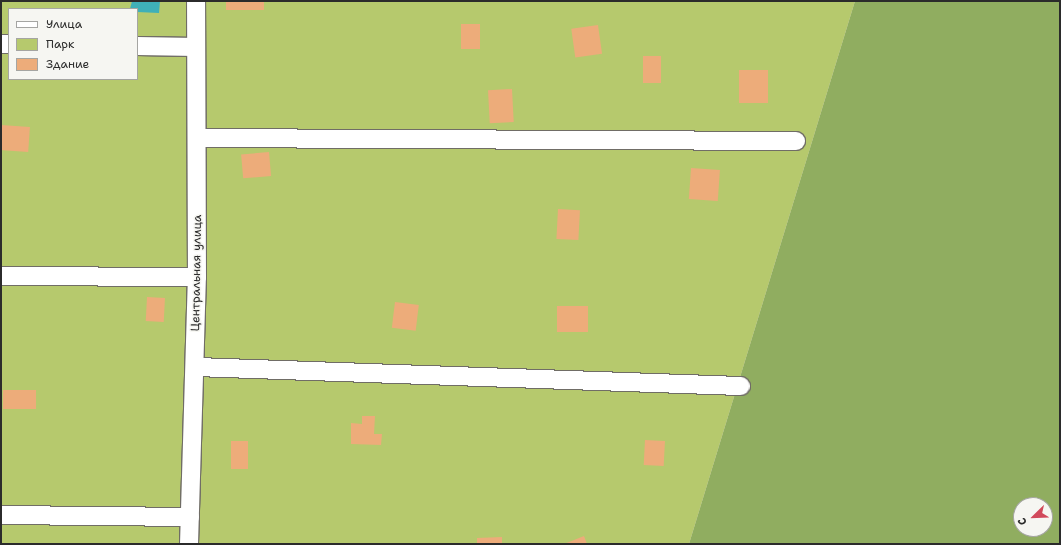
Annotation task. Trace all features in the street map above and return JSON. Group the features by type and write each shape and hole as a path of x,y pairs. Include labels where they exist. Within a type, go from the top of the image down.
{"street":[{"name":"Центральная улица","path":"189,544 196,367 198,138 196,1"},
{"path":"138,46 196,47"},
{"path":"198,138 796,141"},
{"path":"1,276 197,277"},
{"path":"196,367 741,386"},
{"path":"1,516 190,517"}],"green space":[{"path":"1,1 855,1 689,544 1,544"},
{"path":"855,1 1060,1 1060,544 689,544"}],"water":[{"path":"132,1 160,1 159,13 138,12 138,8 130,8"}],"building":[{"path":"226,1 264,1 264,10 226,10"},
{"path":"461,24 480,24 480,49 461,49"},
{"path":"598,25 602,54 575,57 571,29"},
{"path":"643,56 661,56 661,83 643,83"},
{"path":"739,70 768,70 768,103 739,103"},
{"path":"512,89 514,122 490,123 488,90"},
{"path":"1,125 30,127 28,152 1,150"},
{"path":"269,152 271,176 243,178 241,154"},
{"path":"691,168 720,170 718,201 689,199"},
{"path":"558,209 580,210 578,240 556,239"},
{"path":"147,297 165,298 164,322 146,321"},
{"path":"395,302 419,305 416,331 392,328"},
{"path":"557,306 588,306 588,332 557,332"},
{"path":"3,390 36,390 36,409 3,409"},
{"path":"362,416 375,416 374,434 382,434 381,445 351,444 351,423 362,424"},
{"path":"645,440 665,441 664,466 644,465"},
{"path":"231,441 248,441 248,469 231,469"},
{"path":"584,536 587,544 564,544"},
{"path":"502,537 502,544 477,544 477,538"}]}
